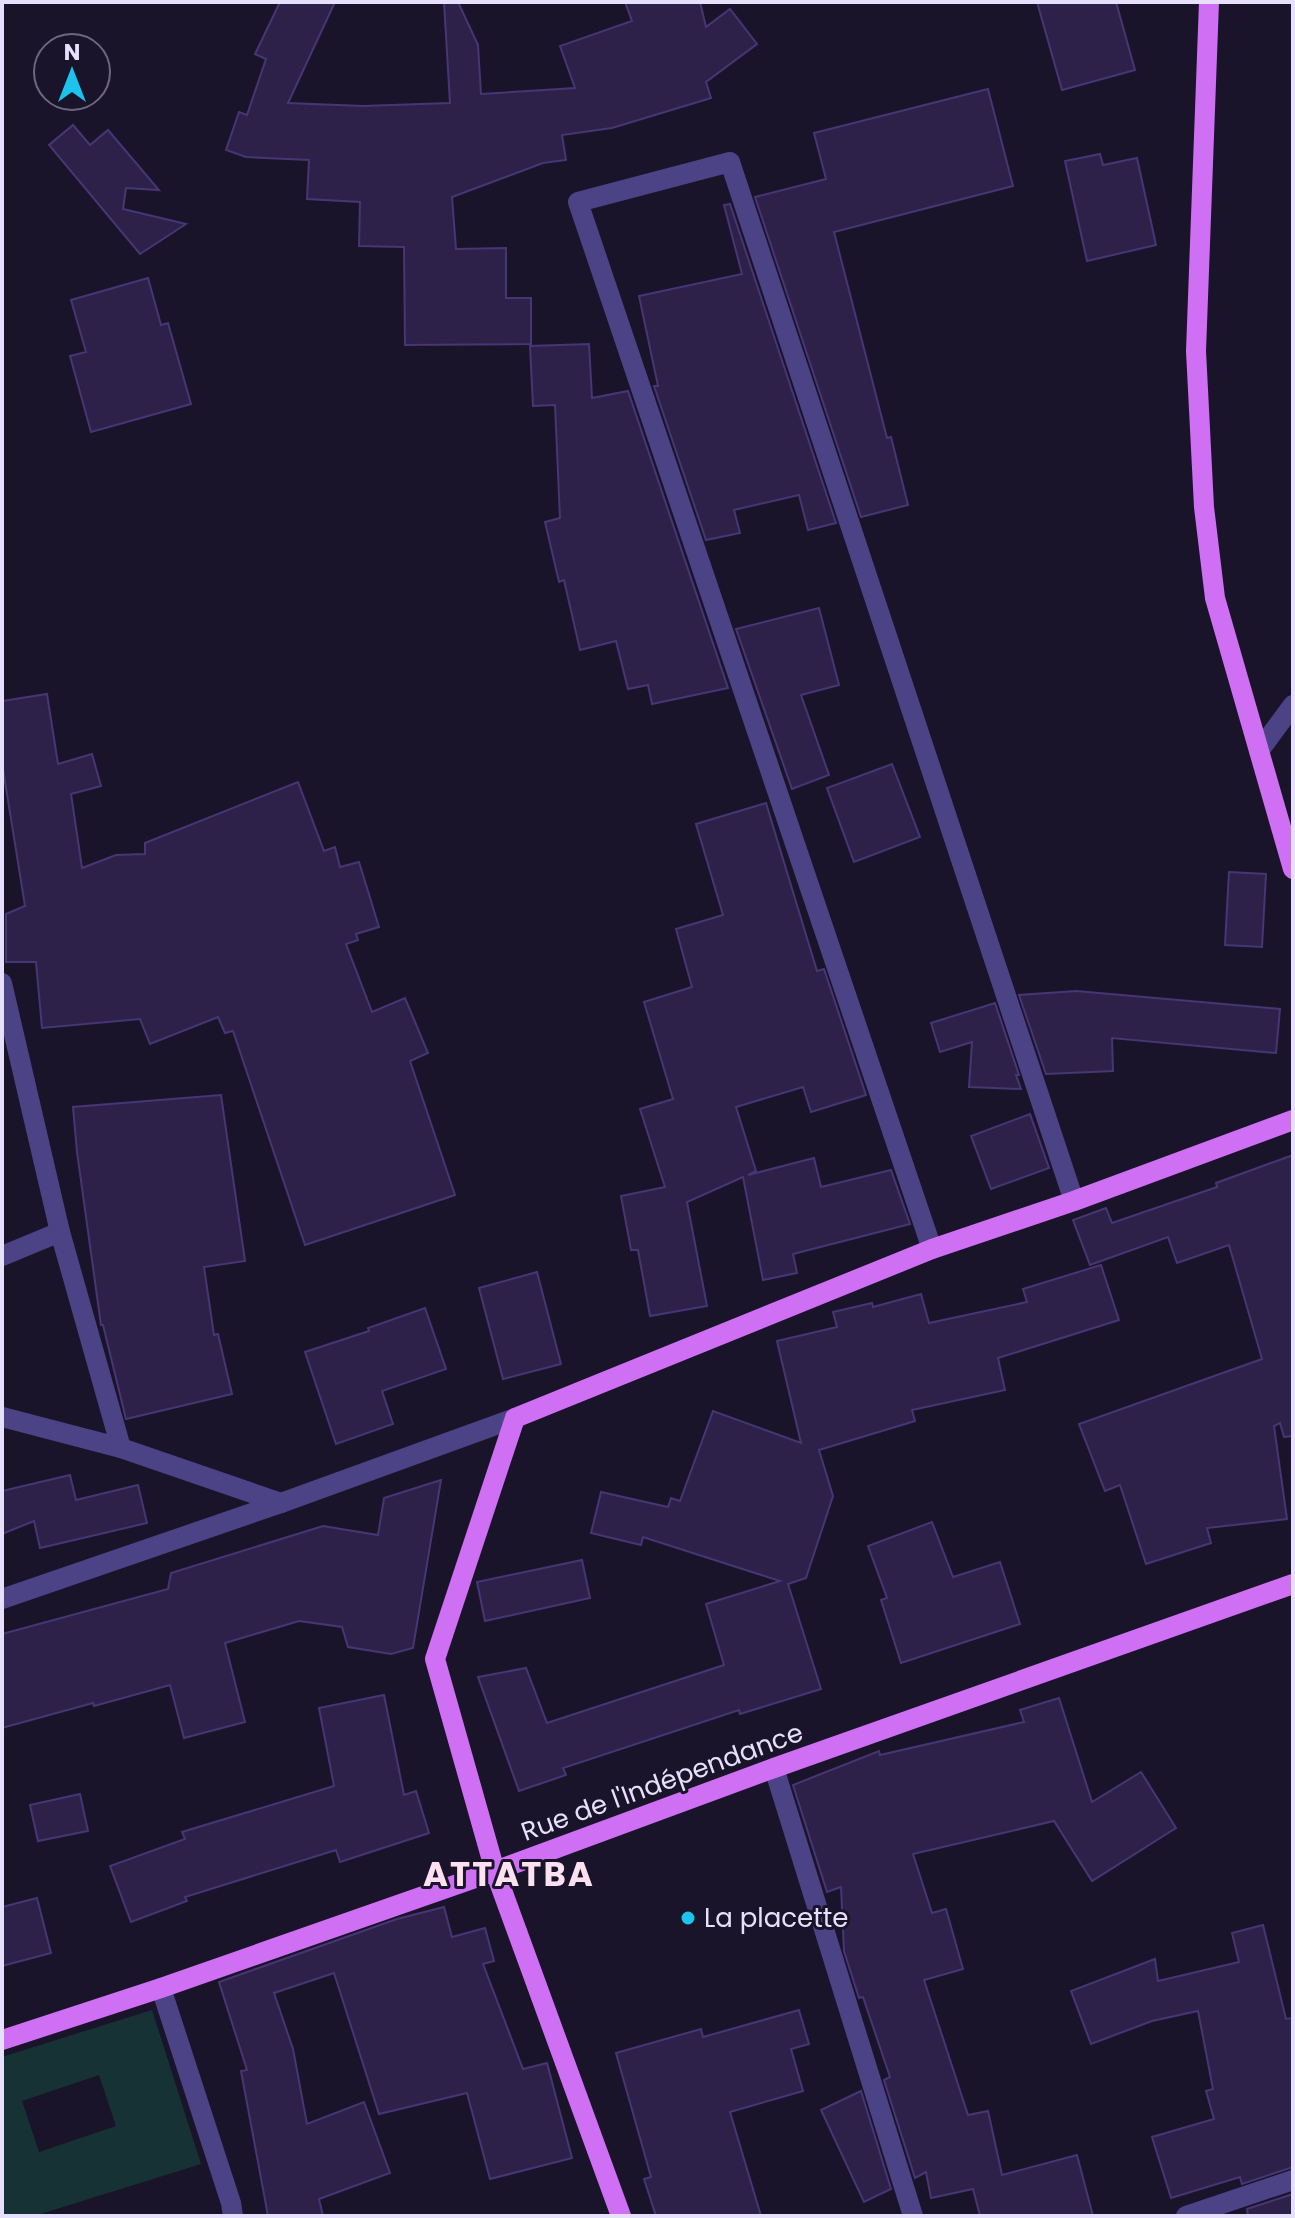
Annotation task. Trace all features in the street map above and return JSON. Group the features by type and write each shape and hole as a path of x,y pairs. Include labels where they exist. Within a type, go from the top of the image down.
{"main road":[{"path":"1209,2 1196,351 1204,507 1215,598 1293,869"},
{"path":"621,2216 495,1871 435,1659 515,1418 932,1249 1074,1201 1293,1120"},
{"name":"Rue de l'Indépendance","path":"2,2040 495,1871 774,1768 1293,1584"}],"street":[{"path":"932,1249 578,202 730,162 1074,1201"},
{"path":"1259,751 1293,705"},
{"path":"2,983 60,1232 121,1448"},
{"path":"2,1256 60,1232"},
{"path":"2,1417 121,1448 281,1503"},
{"path":"2,1599 515,1418"},
{"path":"774,1768 913,2216"},
{"path":"161,1988 233,2216"},
{"path":"1186,2216 1293,2180"}],"green space":[{"path":"152,2010 201,2164 34,2216 2,2216 2,2057","holes":["99,2075 116,2126 39,2152 22,2101"]}],"building":[{"path":"280,2 335,2 288,103 363,106 450,103 444,2 458,2 478,45 481,94 575,88 560,46 632,21 625,2 700,2 706,27 730,9 757,44 706,82 711,98 612,128 562,135 566,160 543,163 452,197 456,249 506,248 506,298 531,298 531,344 405,345 404,247 359,246 360,202 307,199 309,160 246,157 226,150 239,112 247,115 266,59 255,54"},
{"path":"1037,2 1116,2 1135,70 1062,90"},
{"path":"988,89 1013,186 834,232 887,438 891,437 908,505 861,517 755,197 826,179 814,133"},
{"path":"73,125 90,145 108,130 159,190 126,188 123,209 186,224 140,254 49,145"},
{"path":"1100,154 1103,165 1137,158 1156,245 1087,261 1065,161"},
{"path":"730,204 836,523 808,530 799,495 734,510 740,533 706,540 654,386 658,386 639,296 742,274 724,205"},
{"path":"148,278 161,325 168,323 191,404 91,432 70,356 86,352 71,300"},
{"path":"589,344 592,398 628,391 728,688 652,704 648,685 628,689 616,641 580,650 564,580 559,582 545,522 560,518 555,405 533,406 530,346"},
{"path":"819,608 839,685 801,695 829,775 792,789 736,629"},
{"path":"47,694 58,764 92,754 101,786 71,794 82,868 116,855 145,854 145,843 298,782 324,851 335,847 340,867 359,862 379,927 356,934 358,940 346,944 372,1012 405,998 428,1053 410,1061 455,1195 305,1245 233,1031 225,1033 218,1017 150,1044 140,1019 42,1028 36,962 6,962 6,914 25,906 2,763 2,701"},
{"path":"892,764 920,837 854,862 827,788"},
{"path":"766,803 817,971 824,969 866,1095 811,1112 803,1087 736,1107 756,1171 748,1175 814,1158 821,1187 891,1170 910,1224 793,1254 797,1273 763,1280 743,1177 687,1202 707,1306 650,1316 638,1250 631,1250 621,1196 665,1187 640,1109 673,1099 644,1002 692,987 676,929 723,915 696,824"},
{"path":"1229,872 1266,874 1262,947 1225,945"},
{"path":"1076,991 1280,1009 1276,1053 1112,1038 1113,1071 1046,1074 1019,995"},
{"path":"995,1003 1021,1089 969,1087 972,1042 940,1052 931,1023"},
{"path":"221,1095 245,1261 204,1267 214,1335 218,1334 232,1394 126,1419 101,1325 73,1107"},
{"path":"1030,1114 1049,1168 991,1189 971,1136"},
{"path":"1293,1155 1293,1436 1284,1437 1280,1423 1274,1426 1287,1519 1207,1528 1211,1543 1146,1564 1120,1485 1105,1491 1079,1424 1262,1359 1229,1245 1177,1263 1168,1237 1090,1265 1073,1220 1106,1208 1112,1223 1217,1187 1216,1183"},
{"path":"1101,1265 1119,1320 998,1358 1005,1390 912,1410 915,1421 819,1450 833,1496 806,1578 788,1584 821,1689 740,1714 739,1710 563,1768 566,1775 519,1791 478,1677 526,1668 547,1723 724,1665 706,1604 780,1581 643,1537 641,1545 591,1533 601,1492 668,1507 671,1498 680,1501 713,1411 801,1443 777,1341 837,1327 833,1312 872,1303 873,1307 921,1294 929,1323 1027,1302 1023,1289"},
{"path":"537,1272 561,1364 503,1379 479,1288"},
{"path":"425,1308 446,1369 382,1391 393,1424 336,1444 305,1352"},
{"path":"70,1475 76,1500 138,1485 147,1523 40,1548 34,1521 2,1534 2,1491"},
{"path":"441,1480 413,1648 391,1654 348,1647 342,1627 299,1621 225,1643 245,1722 184,1738 170,1685 2,1728 2,1634 168,1589 171,1573 323,1526 378,1535 384,1498"},
{"path":"932,1522 953,1577 1000,1562 1020,1624 901,1663 881,1600 887,1598 868,1546"},
{"path":"582,1560 590,1598 485,1621 477,1582"},
{"path":"384,1695 404,1795 416,1791 429,1833 340,1862 336,1850 185,1897 187,1901 131,1922 110,1866 185,1839 182,1832 334,1786 319,1708"},
{"path":"1059,1698 1092,1802 1141,1772 1176,1828 1092,1881 1054,1821 913,1854 932,1913 946,1909 963,1969 924,1980 968,2115 988,2111 1002,2175 1077,2155 1093,2216 980,2216 973,2189 931,2198 926,2172 915,2178 884,2080 890,2077 844,1951 841,1887 827,1892 793,1785 879,1751 880,1755 1024,1722 1020,1710"},
{"path":"80,1794 88,1831 38,1841 30,1805"},
{"path":"37,1898 51,1953 2,1966 2,1907"},
{"path":"444,1907 452,1937 485,1928 494,1961 483,1964 523,2069 547,2063 572,2158 490,2179 467,2093 379,2114 334,1973 274,1993 293,2049 307,2124 364,2102 390,2173 319,2199 323,2216 268,2216 241,2071 247,2070 219,1982 397,1919"},
{"path":"1263,1925 1286,2019 1293,2018 1293,2167 1242,2184 1240,2177 1171,2198 1152,2137 1214,2119 1206,2091 1213,2089 1198,2011 1152,2021 1091,2044 1071,1991 1155,1959 1158,1981 1239,1962 1232,1933"},
{"path":"799,2010 809,2044 791,2049 803,2091 730,2112 761,2216 656,2216 644,2179 651,2177 616,2053 701,2029 703,2037"},
{"path":"861,2091 891,2189 864,2202 821,2110"},
{"path":"1293,2194 1293,2216 1248,2216 1247,2209"}],"place":[{"name":"La placette","path":"688,1918"}],"district":[{"name":"ATTATBA","path":"509,1874"}]}
